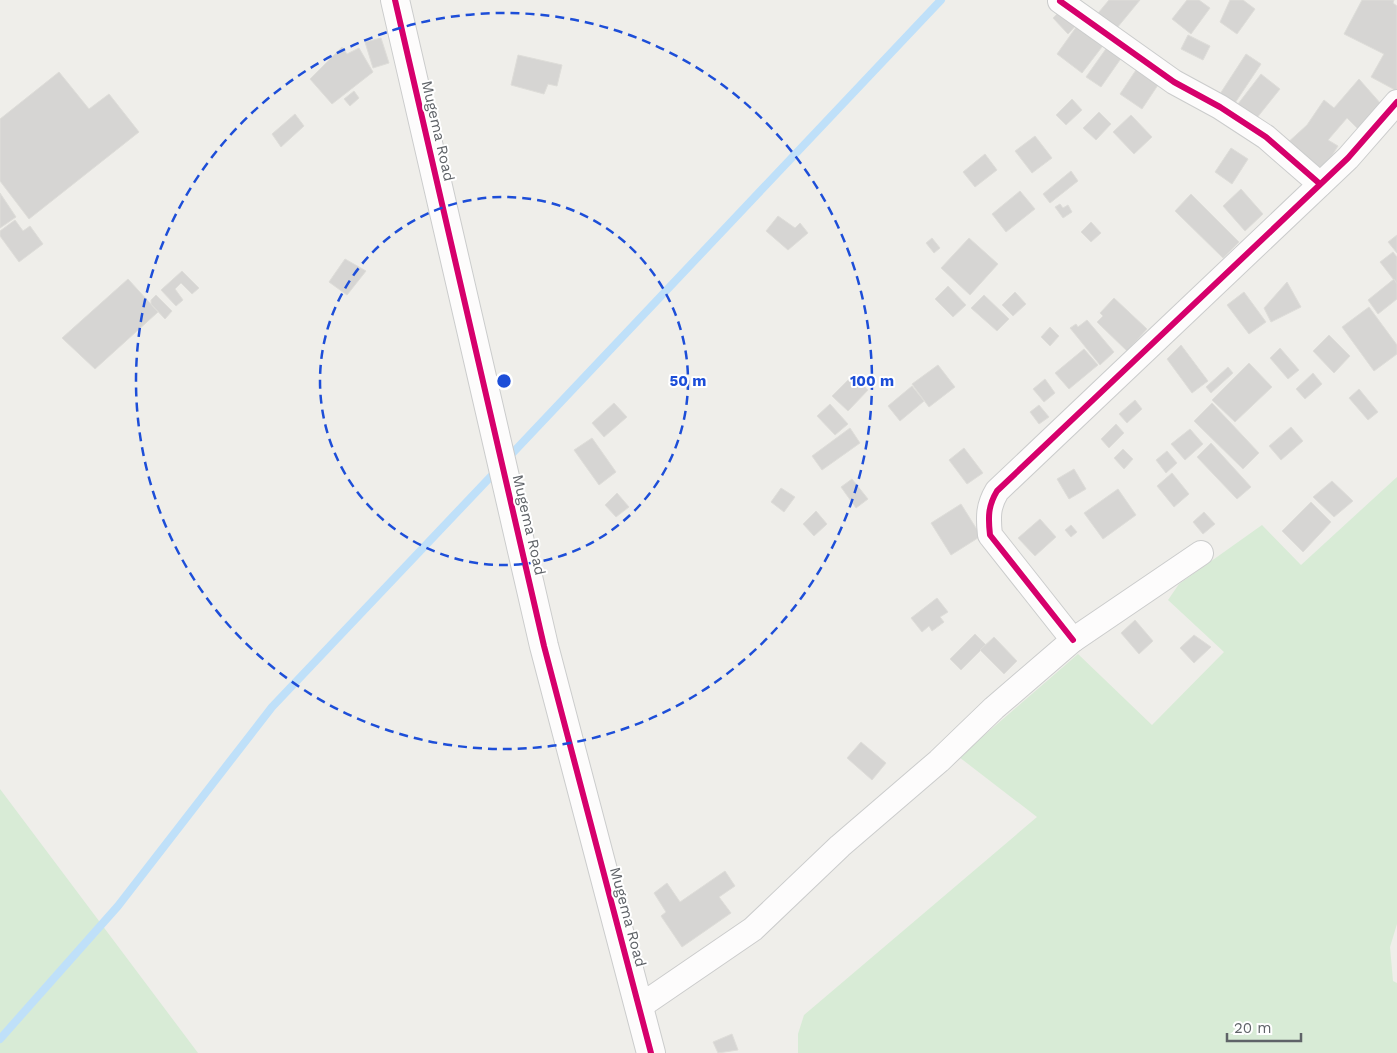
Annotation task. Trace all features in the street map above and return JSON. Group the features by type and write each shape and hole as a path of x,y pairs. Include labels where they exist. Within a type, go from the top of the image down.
{"street":[{"name":"Mugema Road","path":"395,0 544,646 650,1053"},
{"path":"1060,1 1166,77 1220,107 1266,137 1320,184"},
{"path":"1073,640 990,535 988,517 990,504 998,491 1348,158 1397,102"},
{"path":"638,1007 753,929 840,846 939,761 994,708 1073,640 1201,553"}],"green space":[{"path":"1397,477 1397,924 1390,947 1393,981 1397,983 1397,1053 798,1053 798,1034 804,1015 1037,817 959,757 1078,654 1152,725 1224,652 1168,600 1179,584 1262,525 1301,565"},
{"path":"0,789 198,1053 0,1053"}],"building":[{"path":"1109,0 1140,0 1112,34 1094,18"},
{"path":"1187,0 1199,0 1210,8 1191,34 1172,19"},
{"path":"1230,0 1243,0 1255,9 1237,34 1220,22"},
{"path":"1362,0 1394,0 1393,3 1397,6 1397,91 1371,77 1384,54 1344,34"},
{"path":"1067,4 1082,19 1068,34 1053,18"},
{"path":"1082,19 1108,39 1082,73 1057,54"},
{"path":"1188,35 1210,46 1203,60 1181,49"},
{"path":"381,38 389,63 373,68 365,42"},
{"path":"1108,46 1122,57 1101,87 1086,77"},
{"path":"342,47 347,54 359,48 373,72 332,104 310,79"},
{"path":"1246,54 1261,64 1233,106 1218,97"},
{"path":"518,55 562,65 557,86 548,84 544,94 511,85"},
{"path":"1142,61 1164,76 1142,109 1120,94"},
{"path":"59,72 89,109 109,94 139,132 29,219 0,181 0,119"},
{"path":"1261,74 1280,89 1256,119 1238,104"},
{"path":"1359,79 1381,104 1361,132 1347,118 1328,140 1338,146 1322,171 1284,146 1307,125 1324,100 1334,108"},
{"path":"354,91 359,98 350,106 344,99"},
{"path":"1072,99 1082,110 1066,125 1056,115"},
{"path":"1099,112 1111,124 1096,140 1083,128"},
{"path":"295,114 304,126 281,147 272,134"},
{"path":"1131,115 1152,137 1134,154 1113,132"},
{"path":"1035,136 1052,158 1032,173 1015,151"},
{"path":"1231,148 1248,159 1232,184 1215,172"},
{"path":"985,154 997,170 975,187 963,172"},
{"path":"1071,171 1078,181 1050,203 1043,194"},
{"path":"1241,189 1263,214 1245,231 1223,206"},
{"path":"1020,191 1035,209 1006,232 992,214"},
{"path":"0,193 16,217 0,228"},
{"path":"1191,194 1239,242 1223,258 1175,211"},
{"path":"1060,204 1063,208 1068,205 1072,212 1063,218 1055,207"},
{"path":"778,216 795,228 800,223 808,233 788,250 766,231"},
{"path":"15,220 23,231 30,226 43,244 19,262 0,236 0,231"},
{"path":"1091,222 1101,233 1091,242 1081,232"},
{"path":"1397,235 1397,253 1388,242"},
{"path":"932,238 940,248 934,253 926,243"},
{"path":"969,238 998,264 970,295 941,268"},
{"path":"1393,252 1397,257 1397,284 1380,262"},
{"path":"345,259 366,271 347,295 329,282"},
{"path":"182,271 199,288 192,294 181,283 175,289 183,300 176,306 161,290"},
{"path":"128,279 158,312 95,369 62,338"},
{"path":"1394,279 1397,284 1397,299 1378,314 1368,300"},
{"path":"1287,282 1301,307 1271,322 1264,308"},
{"path":"948,286 966,305 953,317 935,299"},
{"path":"1015,292 1026,304 1013,316 1002,305"},
{"path":"1244,292 1266,322 1249,334 1227,305"},
{"path":"156,295 172,311 165,319 151,304 151,300"},
{"path":"984,295 1009,319 997,331 971,308"},
{"path":"1114,298 1147,329 1127,351 1097,322 1103,316 1100,313"},
{"path":"1369,307 1397,345 1397,354 1374,371 1342,327"},
{"path":"1087,320 1114,352 1100,365 1070,328 1076,324 1078,327"},
{"path":"1050,327 1059,336 1050,346 1041,337"},
{"path":"1329,335 1350,356 1334,373 1313,351"},
{"path":"1181,345 1208,381 1192,393 1167,359"},
{"path":"1280,348 1299,370 1288,379 1270,358"},
{"path":"1084,349 1098,365 1069,389 1055,373"},
{"path":"1249,363 1272,387 1235,422 1212,400"},
{"path":"938,365 955,387 929,407 912,384"},
{"path":"1228,367 1233,373 1211,393 1206,387"},
{"path":"1313,373 1322,384 1305,399 1296,389"},
{"path":"853,375 868,390 848,411 832,396"},
{"path":"1045,379 1055,393 1044,402 1033,389"},
{"path":"912,386 924,401 900,421 888,406"},
{"path":"1359,389 1378,412 1368,420 1349,398"},
{"path":"1135,400 1142,409 1127,423 1119,414"},
{"path":"614,403 627,417 604,437 592,423"},
{"path":"1212,403 1259,453 1243,469 1194,421"},
{"path":"830,404 848,424 835,435 817,416"},
{"path":"1039,405 1049,417 1039,424 1030,412"},
{"path":"1116,424 1124,433 1109,448 1101,439"},
{"path":"1291,427 1303,441 1281,460 1269,446"},
{"path":"850,428 860,443 822,470 812,456"},
{"path":"1190,429 1203,444 1185,460 1171,444"},
{"path":"592,438 616,472 599,485 574,450"},
{"path":"1211,443 1251,487 1237,499 1197,457"},
{"path":"964,448 983,473 967,484 949,460"},
{"path":"1123,449 1133,459 1124,469 1114,458"},
{"path":"1167,451 1177,463 1166,473 1156,460"},
{"path":"1074,469 1086,489 1069,499 1057,479"},
{"path":"1172,473 1189,494 1174,507 1157,486"},
{"path":"852,479 868,499 856,508 841,487"},
{"path":"1332,481 1353,501 1334,517 1313,497"},
{"path":"781,488 795,497 784,512 771,502"},
{"path":"1118,489 1136,515 1103,539 1084,513"},
{"path":"617,493 629,507 616,517 605,505"},
{"path":"1311,502 1331,522 1303,552 1282,531"},
{"path":"961,504 981,536 951,555 931,523"},
{"path":"816,511 827,524 814,536 803,524"},
{"path":"1204,512 1215,524 1203,534 1193,522"},
{"path":"1040,519 1056,537 1035,556 1018,538"},
{"path":"1071,525 1077,532 1071,537 1065,530"},
{"path":"937,598 948,612 940,617 944,622 932,631 929,626 922,632 911,618"},
{"path":"1135,620 1153,641 1139,654 1121,633"},
{"path":"975,634 986,645 961,670 950,659"},
{"path":"1194,635 1211,647 1194,663 1180,648"},
{"path":"994,637 1017,661 1004,674 980,650"},
{"path":"861,742 886,763 872,780 847,758"},
{"path":"725,871 735,886 719,897 731,913 682,947 661,916 666,912 654,893 667,883 680,902"},
{"path":"732,1034 738,1050 718,1053 713,1042"}],"waterway":[{"path":"506,460 941,0"},
{"path":"0,1039 118,906 272,707 497,470"}],"cycle path":[{"path":"395,0 544,646 651,1053"},
{"path":"1060,1 1174,82 1220,107 1266,137 1320,184"},
{"path":"1073,640 990,535 989,512 997,491 1348,158 1397,102"}]}
